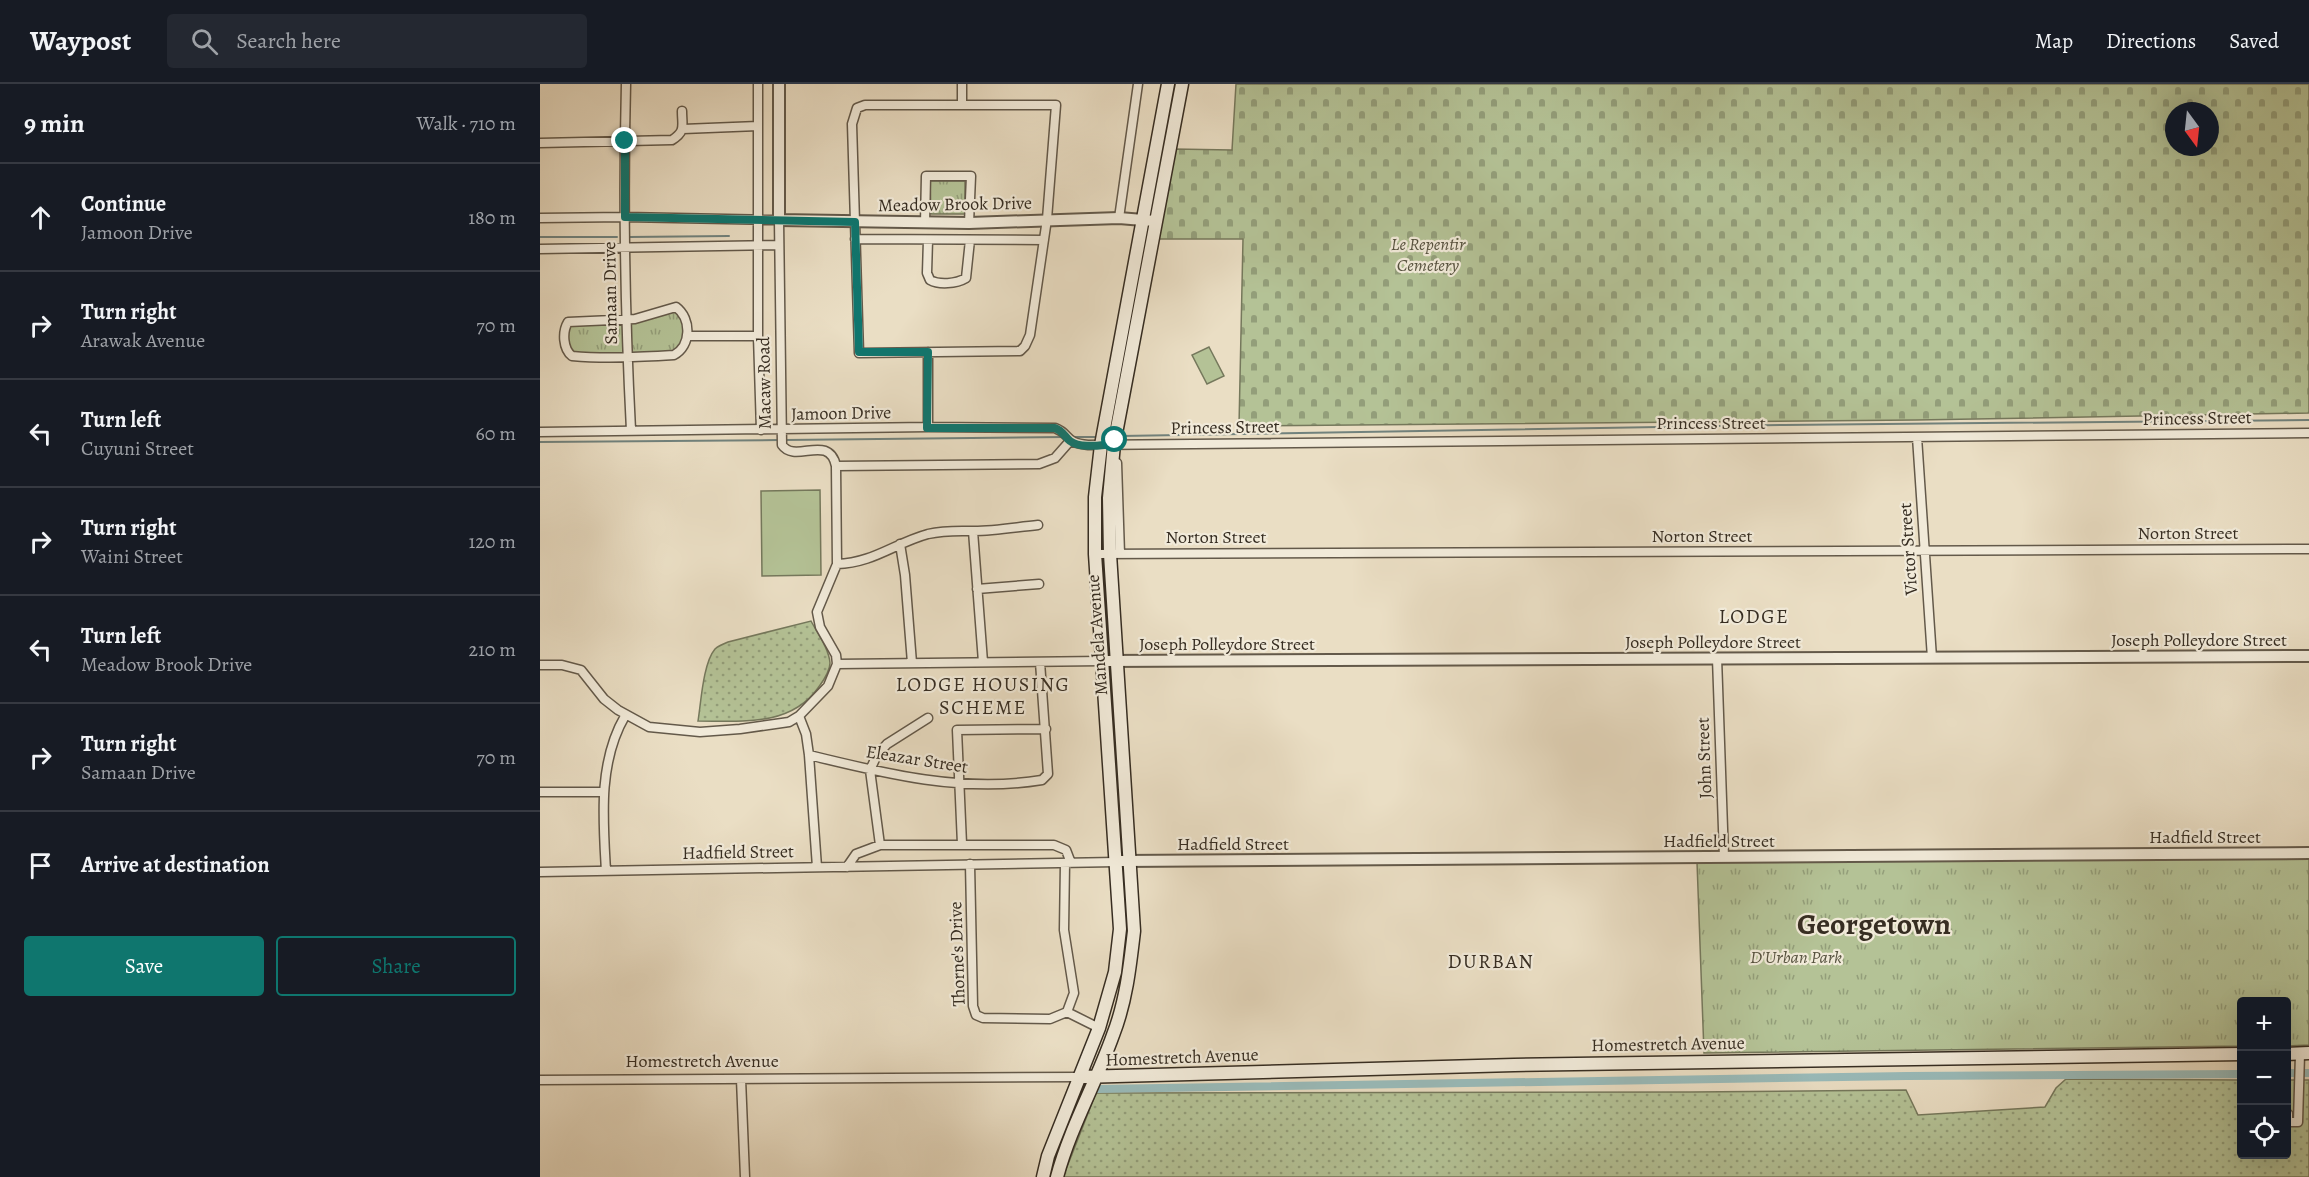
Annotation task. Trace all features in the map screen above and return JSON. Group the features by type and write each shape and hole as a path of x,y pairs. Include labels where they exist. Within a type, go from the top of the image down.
{"main road":[{"name":"Mandela Avenue","path":"1042,1177 1048,1156 1099,1028 1115,972 1120,929 1095,554 1095,497 1110,440 1150,220 1168,84"},
{"name":"Mandela Avenue","path":"1150,220 1182,84"},
{"name":"Mandela Avenue","path":"1057,1177 1063,1155 1114,1035 1129,975 1134,931 1118,661 1115,554 1109,498 1110,440"},
{"name":"Homestretch Avenue","path":"1080,1077 1514,1065 2237,1054"}],"street":[{"name":"Samaan Drive","path":"626,84 627,358 631,430"},
{"path":"758,84 757,245 760,430"},
{"name":"Macaw Road","path":"779,84 782,437 784,449 827,451 834,457 836,466"},
{"path":"962,84 962,105"},
{"path":"1119,218 1138,84"},
{"path":"865,105 962,105 1056,105 1047,219 1030,335 1026,346 1020,351 859,352 852,123 857,108 865,105"},
{"path":"540,143 672,140 683,129 682,111"},
{"path":"683,129 758,126"},
{"path":"925,223 926,176 972,176 969,223"},
{"name":"Meadow Brook Drive","path":"540,218 625,217 925,223 1119,218 1150,220"},
{"path":"855,240 1044,240"},
{"path":"928,240 927,273 932,282 954,282 966,278 970,240"},
{"path":"540,249 780,245"},
{"path":"676,308 681,311 685,319 687,336 680,352 674,355 627,358 572,356 566,349 565,331 566,325 572,320 627,319 676,308"},
{"path":"687,336 758,336"},
{"path":"927,428 928,352"},
{"name":"Jamoon Drive","path":"540,432 760,430 782,437 927,428 1060,430 1069,440"},
{"name":"Princess Street","path":"1110,440 2309,434"},
{"name":"Victor Street","path":"1917,437 1932,658"},
{"path":"540,665 562,664 581,670 604,699 626,716 649,727 700,732 789,722 799,716 828,686 837,663 836,655 820,627 817,612 837,564 836,466 1039,464 1055,458 1069,440 1088,445 1110,440"},
{"path":"837,564 863,561 900,544 942,531 956,529 973,531 1038,525"},
{"path":"973,531 983,662"},
{"path":"900,544 905,575 912,663"},
{"name":"Norton Street","path":"1095,554 2309,549"},
{"path":"977,589 1039,584"},
{"name":"Joseph Polleydore Street","path":"1103,661 2309,656"},
{"name":"John Street","path":"1717,658 1724,857"},
{"path":"837,663 1103,661"},
{"name":"Eleazar Street","path":"809,755 870,770 959,785 1045,779 1048,774 1040,662"},
{"path":"606,871 604,792 612,743 626,716"},
{"path":"799,716 807,734 817,867"},
{"path":"880,845 870,770 877,755 887,744 928,718"},
{"path":"962,844 957,730 1046,729"},
{"path":"540,792 604,792"},
{"path":"847,867 856,854 880,845 1054,845 1066,850 1068,863 1064,930 1074,993 1066,1012 1099,1028"},
{"name":"Hadfield Street","path":"540,872 1116,861 2309,853"},
{"name":"Thorne's Drive","path":"970,864 973,1006 976,1015 983,1018 1050,1019 1066,1012"},
{"path":"2291,1122 2298,1122 2300,1068 2305,1054"},
{"name":"Homestretch Avenue","path":"540,1080 1080,1077"},
{"path":"741,1079 745,1177"}],"green space":[{"name":"Le Repentir Cemetery","path":"1236,84 2309,84 2309,413 1916,420 1239,426 1243,239 1157,239 1174,149 1232,150"},
{"path":"930,181 965,181 965,214 931,214"},
{"path":"676,311 681,315 685,334 677,351 630,355 629,321"},
{"path":"624,321 624,356 573,354 567,345 569,323"},
{"path":"1209,347 1224,376 1207,384 1192,355"},
{"path":"820,490 821,575 762,576 761,491"},
{"path":"811,621 825,647 830,663 824,679 807,701 779,716 764,719 698,721 705,673 716,648 728,642"},
{"name":"D'Urban Park","path":"2309,858 2309,1045 2291,1046 2291,997 2237,997 2237,1046 1704,1053 1697,862"},
{"path":"2066,1079 2237,1080 2237,1159 2291,1159 2291,1080 2309,1080 2309,1177 1063,1177 1096,1093 1906,1090 1918,1115 2045,1107 2056,1088"}],"waterway":[{"path":"629,237 729,236"},
{"path":"540,237 617,237"},
{"path":"1121,436 1784,425 2309,420"},
{"path":"785,440 1064,437"},
{"path":"1073,437 1097,437"},
{"path":"540,442 779,440"},
{"path":"2291,1073 2309,1073"},
{"path":"1098,1089 1907,1076 2237,1074"}],"district":[{"name":"LODGE","path":"1754,616"},
{"name":"LODGE HOUSING SCHEME","path":"983,696"},
{"name":"Georgetown","path":"1874,924"},
{"name":"DURBAN","path":"1491,961"}],"route":[{"path":"625,141 625,217 855,222 859,352 928,352 927,428 1055,428 1070,441 1078,444 1114,444 1115,440"}]}
